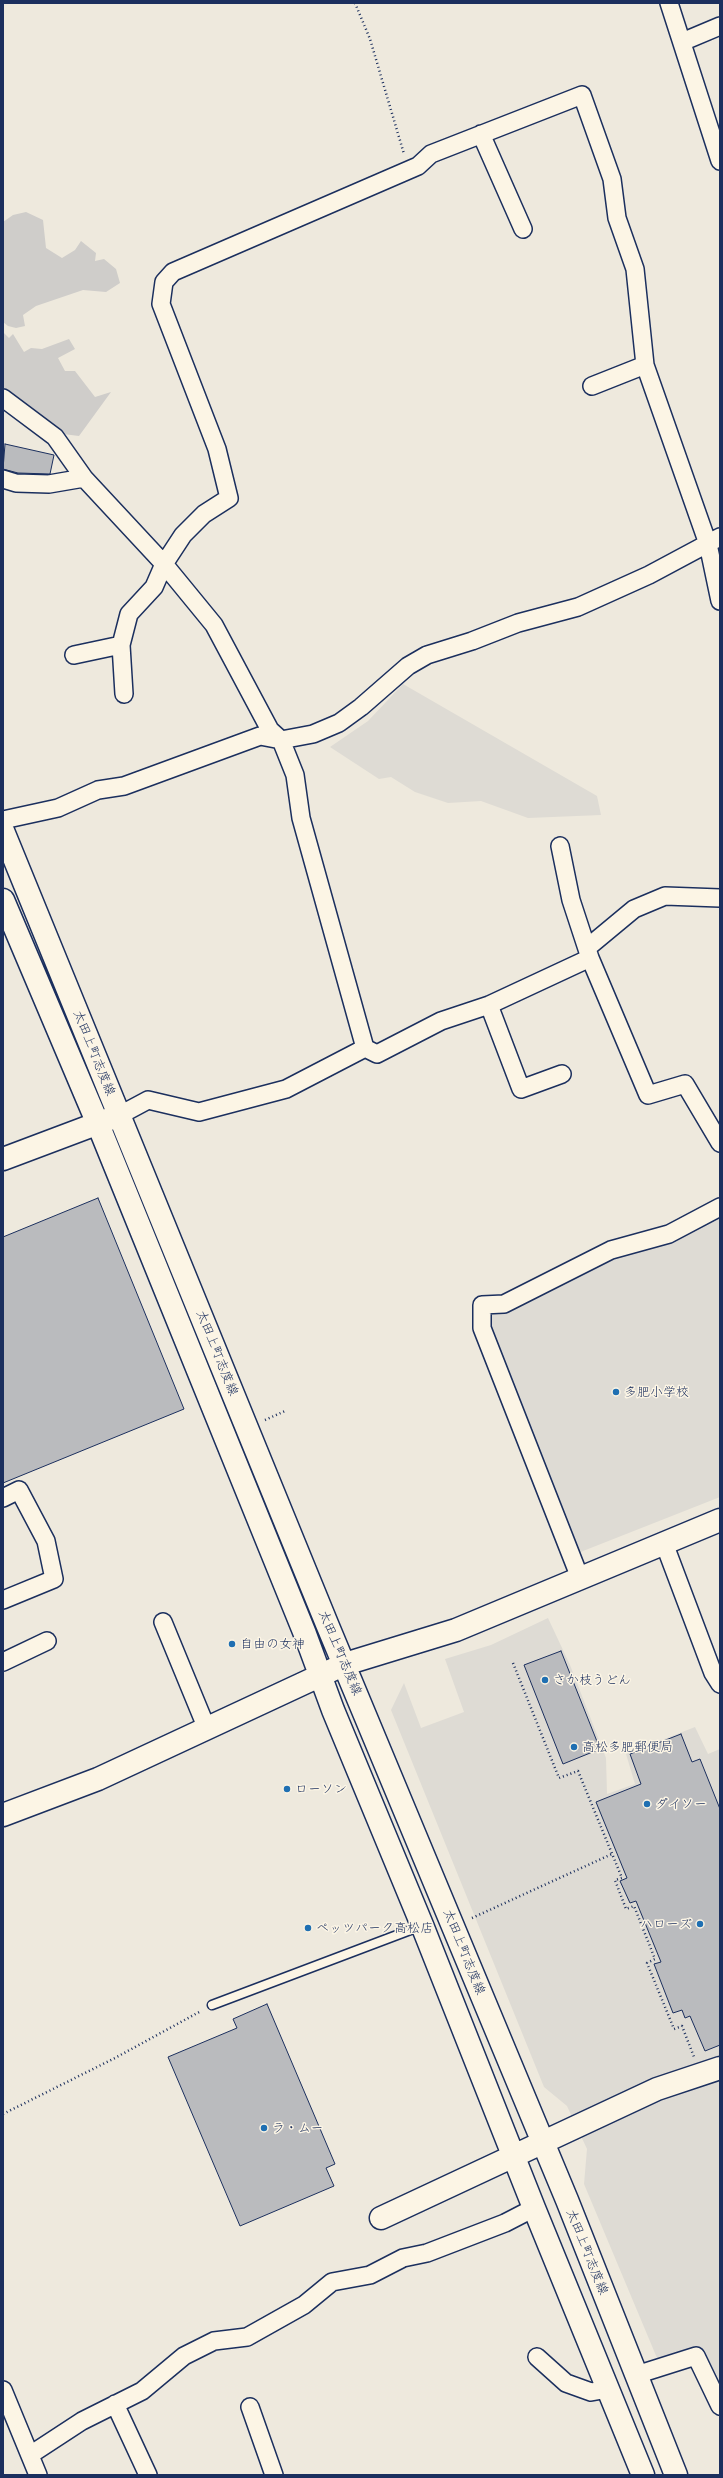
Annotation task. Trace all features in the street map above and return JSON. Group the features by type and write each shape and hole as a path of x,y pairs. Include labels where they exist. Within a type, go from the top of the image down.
{"main road":[{"name":"太田上町志度線","path":"5,842 120,1115 542,2142 676,2475"},
{"name":"太田上町志度線","path":"3,900 98,1124 643,2475"},
{"path":"3,1159 120,1115"},
{"path":"3,1815 98,1779 345,1664 456,1630 720,1520"},
{"path":"381,2218 657,2089 710,2071"}],"street":[{"path":"669,3 720,161"},
{"path":"682,42 720,26"},
{"path":"124,694 121,645 129,614 154,587 164,564 183,536 204,514 230,498 217,449 161,304 164,282 173,272 418,166 432,154 582,96 612,179 617,218 635,269 645,365 714,540 720,601"},
{"path":"481,134 523,229"},
{"path":"592,386 645,365"},
{"path":"3,398 55,437 84,478 164,564 214,625 270,730 281,740 295,775 301,818 365,1048 377,1054 441,1021 489,1005 589,953 634,909 665,896 720,898"},
{"path":"3,479 16,483 49,484 84,478"},
{"path":"3,820 58,808 98,790 124,786 260,736 281,740 313,734 339,724 361,708 408,666 428,655 472,641 518,623 578,607 648,575 714,540"},
{"path":"74,655 121,645"},
{"path":"560,846 571,900 589,953 648,1095 685,1084 720,1143"},
{"path":"489,1005 521,1089 562,1074"},
{"path":"120,1115 148,1100 199,1112 286,1089 365,1048"},
{"path":"580,1578 482,1328 482,1305 504,1304 611,1250 669,1234 720,1207"},
{"path":"3,1498 19,1490 46,1541 54,1579 3,1600"},
{"path":"664,1543 713,1674 720,1684"},
{"path":"163,1622 207,1729"},
{"path":"3,1662 47,1641"},
{"path":"30,2455 82,2420 142,2391 184,2356 214,2340 247,2337 304,2305 332,2282 370,2275 403,2258 434,2250 505,2223 534,2208"},
{"path":"636,2375 696,2356 720,2406"},
{"path":"537,2357 566,2383 591,2392 608,2389"},
{"path":"3,2390 38,2475"},
{"path":"115,2404 148,2475"},
{"path":"250,2407 274,2475"}],"lane":[{"path":"212,2005 422,1925"}],"path":[{"path":"355,3 370,39 409,170"},
{"path":"259,1423 285,1411"},
{"path":"513,1663 559,1778 578,1771 622,1878 615,1880 626,1910 634,1906 655,1960 647,1963 674,2030 682,2026 710,2071"},
{"path":"472,1918 612,1854"},
{"path":"3,2114 115,2058 212,2005"}],"shaded area":[{"path":"26,212 43,220 46,248 62,258 75,250 81,241 96,253 95,261 104,259 116,269 120,283 106,292 83,290 36,306 23,315 25,326 16,328 8,326 3,322 3,222 13,215"},
{"path":"3,332 9,338 13,334 24,352 31,348 42,349 69,339 75,349 58,358 65,371 75,371 95,397 111,392 79,436 63,434 3,392"},
{"path":"403,684 597,796 601,815 528,818 481,801 448,803 415,792 391,777 379,779 330,747 368,721"},
{"name":"多肥小学校","path":"720,1212 720,1497 578,1553 485,1329 485,1309 547,1286"},
{"path":"548,1618 570,1665 606,1758 607,1794 635,1784 626,1754 695,1727 708,1754 720,1749 720,2397 698,2346 657,2358 584,2184 587,2149 567,2106 544,2087 391,1710 404,1683 421,1728 464,1712 445,1659 491,1645"}],"building":[{"path":"5,444 54,455 50,474 18,473 3,469"},
{"path":"98,1198 184,1409 3,1483 3,1237"},
{"path":"561,1651 600,1749 563,1764 524,1665"},
{"path":"681,1734 692,1762 700,1759 720,1809 720,2045 705,2051 690,2016 685,2018 682,2010 673,2013 654,1964 661,1962 636,1901 630,1903 620,1881 627,1878 596,1802 641,1784 630,1754"},
{"path":"267,2004 335,2164 326,2168 334,2186 240,2226 168,2057 237,2028 233,2019"}],"place":[{"name":"多肥小学校","path":"616,1392"},
{"name":"自由の女神","path":"232,1644"},
{"name":"さか枝うどん","path":"545,1680"},
{"name":"高松多肥郵便局","path":"574,1747"},
{"name":"ローソン","path":"287,1789"},
{"name":"ダイソー","path":"647,1804"},
{"name":"ハローズ","path":"700,1924"},
{"name":"ペッツパーク高松店","path":"308,1928"},
{"name":"ラ・ムー","path":"264,2128"}]}
